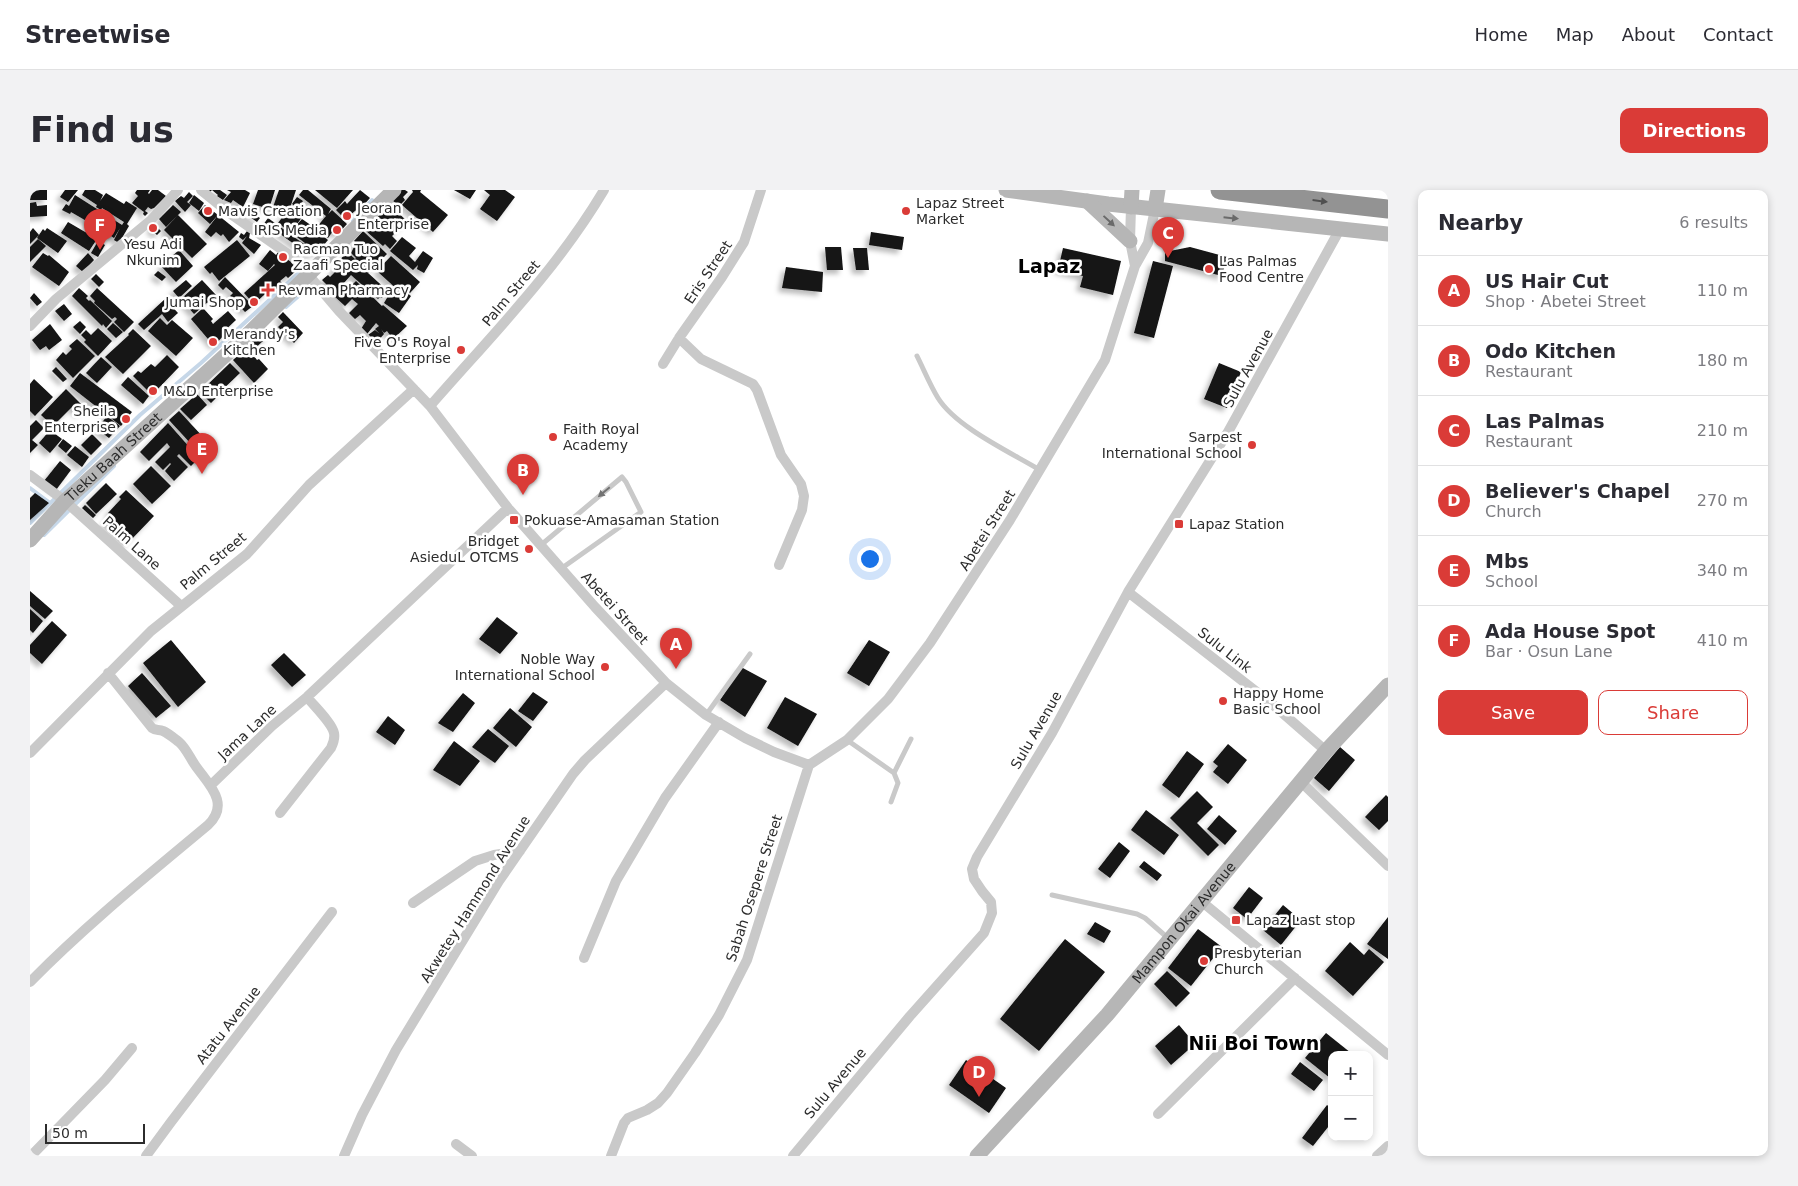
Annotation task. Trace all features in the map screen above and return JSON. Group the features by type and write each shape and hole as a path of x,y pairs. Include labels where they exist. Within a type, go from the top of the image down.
{"highway":[{"path":"1220,190 1388,209"}],"street":[{"path":"30,326 56,299 151,220 178,190"},
{"name":"Abetei Street","path":"201,190 232,215 294,258 339,311 430,406 508,508 666,683 706,715 745,738 774,752 809,765 847,740 888,699 930,643 1010,520 1105,360 1135,266 1148,243 1155,209"},
{"name":"Tieku Baah Street","path":"30,540 65,501 309,276 394,190"},
{"name":"Palm Street","path":"430,406 514,313 576,234 604,190"},
{"name":"Eris Street","path":"663,364 744,242 761,190"},
{"path":"1006,190 1132,207 1388,234"},
{"path":"1132,190 1132,207"},
{"path":"1155,209 1158,190"},
{"path":"1087,201 1130,241"},
{"name":"Abetei Street","path":"1132,207 1130,241 1135,266"},
{"name":"Sulu Avenue","path":"794,1156 910,1016 984,933 992,913 991,902 974,878 972,869 977,857 1052,732 1128,592 1228,432 1340,229"},
{"path":"679,338 701,359 753,384 781,454 801,484 804,496 802,510 779,565"},
{"name":"Palm Street","path":"30,753 151,631 180,605 247,554 309,485 414,389"},
{"name":"Palm Lane","path":"30,475 65,501 180,605"},
{"name":"Jama Lane","path":"211,784 272,726 307,697 508,508"},
{"name":"Sulu Link","path":"1128,592 1270,703 1326,751"},
{"path":"30,982 54,957 116,901 216,818 219,808 211,784 181,744 163,730 152,728 108,674"},
{"name":"Akwetey Hammond Avenue","path":"344,1156 362,1115 396,1050 499,881 573,774 585,760 666,683"},
{"name":"Mampon Okai Avenue","path":"977,1156 1107,1015 1300,781 1388,686"},
{"path":"280,813 331,748 334,741 332,728 307,697"},
{"path":"584,958 616,881 665,798 719,722"},
{"name":"Sabah Osepere Street","path":"611,1156 624,1123 628,1118 658,1103 668,1093 720,1015 747,960 809,765"},
{"path":"1300,781 1388,866"},
{"path":"412,902 475,861 494,855 520,851"},
{"path":"1201,901 1388,1055"},
{"name":"Atatu Avenue","path":"146,1156 332,912"},
{"path":"1158,1114 1295,978"},
{"path":"31,1156 105,1080 132,1048"},
{"path":"456,1144 472,1156"},
{"path":"1377,1156 1388,1146"}],"lane":[{"path":"917,356 938,398 948,410 976,431 1040,470"},
{"path":"541,545 622,477 641,512 562,568"},
{"path":"706,715 750,654"},
{"path":"894,772 911,739"},
{"path":"847,740 894,772 898,783 891,802"},
{"path":"1052,895 1137,914 1145,918 1169,939"}],"building":[{"path":"30,190 47,190 47,200 30,200"},
{"path":"65,190 78,190 68,202 60,197"},
{"path":"85,190 95,190 103,195 100,201 106,193 124,204 126,201 137,208 127,224 129,226 119,243 114,240 120,228 114,238 104,231 101,236 87,227 90,223 71,212 70,214 62,210 66,204 69,206 75,195 122,225 124,222 102,208 101,210 96,207 97,205 82,195"},
{"path":"137,190 150,190 149,194 152,190 158,190 166,196 154,208 148,207 145,211 148,213 145,216 144,212 132,203 138,196 135,193"},
{"path":"212,190 220,190 227,195 223,200"},
{"path":"227,190 245,190 250,193 243,207 233,200 231,203 224,200 231,192"},
{"path":"258,190 275,190 269,209 253,204"},
{"path":"279,190 296,190 290,208 282,205 280,213 272,210"},
{"path":"303,190 308,190 331,209 328,214 332,210 347,224 337,235 333,231 328,238 316,228 326,216 299,195"},
{"path":"315,190 353,190 337,208"},
{"path":"360,190 370,198 361,208 350,215 352,216 347,221 336,210 345,201 347,204"},
{"path":"399,190 408,192 403,197 405,200 399,206 392,200"},
{"path":"412,190 421,190 420,192 448,215 433,232 402,205 413,192"},
{"path":"454,190 476,190 470,199"},
{"path":"484,190 505,190 515,197 497,221 480,209 490,195"},
{"path":"189,192 193,196 187,202 191,205 185,212 175,201 181,196 184,198"},
{"path":"194,195 204,203 199,211 189,203"},
{"path":"297,197 303,201 298,208 292,204"},
{"path":"36,202 37,206 47,205 47,216 30,217 30,203"},
{"path":"173,205 181,212 166,227 159,219"},
{"path":"205,205 218,215 210,224 198,213"},
{"path":"290,207 303,216 294,228 302,219 315,228 310,235 315,230 328,240 317,253 314,251 311,256 287,239 291,235 305,243 278,223"},
{"path":"388,207 393,212 395,210 407,221 392,236 397,241 390,249 385,244 383,246 366,231 372,225 371,223"},
{"path":"249,211 260,218 257,222 247,215"},
{"path":"178,215 207,244 192,258 164,230"},
{"path":"218,215 239,232 229,242 223,234 221,236 216,232 211,237 205,232"},
{"path":"268,218 290,234 287,239 275,230 263,225"},
{"path":"68,222 97,239 89,251 61,233"},
{"path":"154,224 161,231 157,235 150,229"},
{"path":"33,228 39,235 30,244 30,232"},
{"path":"47,228 67,241 58,253 37,238 43,229 45,231"},
{"path":"247,231 250,233 249,238 261,245 254,254 242,243 247,236 243,240 239,237 241,233 244,235"},
{"path":"363,231 387,254 368,273 388,291 382,298 378,299 351,275 343,284 348,289 356,281 382,306 407,326 393,339 387,331 384,333 381,329 384,334 376,343 368,335 375,330 380,334 375,329 379,326 376,323 367,334 361,329 366,321 360,315 355,319 349,313 358,304 352,299 345,306 332,294 334,292 322,280 328,275 330,277 335,272 332,270 338,264 341,266 338,262 347,252 356,258 351,253 356,243 354,241"},
{"path":"871,232 904,237 902,250 869,245"},
{"path":"402,237 416,248 409,256 418,265 413,270 390,251"},
{"path":"38,239 46,246 30,262 30,247"},
{"path":"237,240 250,256 219,281 212,272 210,274 204,267"},
{"path":"98,241 105,245 98,257 91,253"},
{"path":"825,247 841,247 843,270 827,270"},
{"name":"Las Palmas Food Centre","path":"1190,247 1227,257 1222,276 1165,261 1165,252"},
{"path":"853,248 867,248 869,270 856,270"},
{"path":"1063,248 1121,261 1113,295 1080,287 1083,276 1058,270"},
{"path":"179,250 193,266 176,282 161,266"},
{"path":"270,250 276,255 279,251 286,255 283,260 280,258 282,261 287,257 298,269 288,278 286,276 280,281 283,284 277,289 274,286 254,304 244,293 275,265 268,271 259,264"},
{"path":"423,251 433,258 424,273 417,269 418,265 415,262"},
{"path":"43,253 49,255 69,272 59,286 32,267"},
{"path":"88,253 94,260 83,272 76,266"},
{"path":"391,256 420,282 410,293 404,288 400,292 377,271"},
{"path":"1153,261 1173,266 1154,338 1134,333"},
{"path":"786,267 823,272 822,292 782,288"},
{"path":"158,271 166,277 162,281 154,275"},
{"path":"96,274 104,282 99,287 91,279"},
{"path":"225,277 253,306 245,312 230,296 233,293 226,287 223,290 218,285"},
{"path":"186,280 192,286 179,298 173,291"},
{"path":"202,280 216,295 194,314 181,299"},
{"path":"79,288 88,296 86,298 89,301 112,321 106,328 72,296"},
{"path":"97,288 134,322 124,332 114,322 117,319 115,317 112,319 94,303 95,301 90,296"},
{"path":"393,288 402,294 403,290 411,296 399,313 384,303"},
{"path":"34,293 42,302 37,306 30,298"},
{"path":"165,299 178,313 168,322 162,314 144,330 138,324"},
{"path":"64,304 72,314 64,321 55,311"},
{"path":"203,308 213,319 211,321 213,324 228,311 236,320 222,333 227,329 230,333 226,337 224,335 214,346 191,319"},
{"path":"283,312 303,333 294,343 278,327 283,322 278,317"},
{"path":"160,318 167,325 172,320 193,338 176,356 148,331"},
{"path":"80,321 86,327 80,334 73,327"},
{"path":"113,323 123,332 116,338 107,329"},
{"path":"50,324 62,340 49,350 46,346 40,350 32,340"},
{"path":"98,328 112,341 98,356 84,342 86,340 81,335 86,330 91,335"},
{"path":"133,329 151,346 123,374 105,357"},
{"path":"266,329 271,334 254,349 249,344"},
{"path":"77,339 95,356 73,378 56,360 63,352 66,355 72,349 69,346"},
{"path":"242,352 246,357 248,355 251,358 254,356 257,360 259,359 268,369 254,383 233,360"},
{"path":"167,355 179,367 152,395 133,376 138,371 141,373 151,364 155,367"},
{"path":"101,357 112,367 97,383 86,373"},
{"path":"230,363 240,373 211,403 200,392"},
{"path":"1219,363 1241,372 1227,408 1204,399"},
{"path":"56,367 67,379 63,382 52,371"},
{"path":"80,373 132,412 121,426 70,386"},
{"path":"128,377 149,396 143,404 121,385"},
{"path":"34,379 53,397 35,416 30,411 30,384"},
{"path":"66,389 85,408 79,414 72,407 53,426 41,415"},
{"path":"197,394 207,405 191,420 180,409"},
{"path":"179,411 203,437 193,446 169,420"},
{"path":"107,416 120,426 109,438 97,429"},
{"path":"36,420 44,428 32,440 38,445 30,453 30,426"},
{"path":"168,423 199,458 191,466 179,454 177,456 188,467 174,481 165,471 170,463 163,470 155,462 170,447 167,443 149,461 140,452"},
{"path":"50,430 62,439 50,453 39,443"},
{"path":"92,434 102,444 91,455 81,445"},
{"path":"63,439 72,446 66,453 58,446"},
{"path":"75,446 89,457 82,467 67,455"},
{"path":"60,461 71,470 56,490 44,481"},
{"path":"151,466 171,486 152,504 133,484"},
{"path":"106,483 117,494 96,514 86,503"},
{"path":"126,490 154,516 127,544 104,522 111,515 108,513 121,499 119,497"},
{"path":"35,493 49,503 30,520 30,498"},
{"path":"85,505 96,515 93,518 82,508"},
{"path":"30,591 53,611 45,619 30,606"},
{"path":"30,609 43,621 33,633 30,630"},
{"path":"497,617 518,633 500,654 479,639"},
{"path":"52,621 67,635 42,664 30,653 30,645"},
{"path":"171,640 206,682 178,707 143,663"},
{"path":"869,640 890,652 869,686 847,673"},
{"path":"284,653 306,675 292,687 271,665"},
{"path":"741,667 767,681 745,717 720,700"},
{"path":"142,673 171,706 156,718 128,686"},
{"path":"533,692 548,702 533,721 518,711"},
{"path":"463,693 475,703 453,732 438,723"},
{"path":"785,697 817,714 798,746 767,728"},
{"path":"510,708 532,727 516,747 493,728"},
{"path":"388,716 405,730 395,745 376,732"},
{"path":"488,729 509,746 495,763 472,747"},
{"path":"454,741 480,761 460,786 433,770"},
{"path":"1228,744 1247,760 1228,784 1213,772 1218,766 1213,762"},
{"path":"1340,747 1355,760 1329,791 1314,778"},
{"path":"1187,751 1204,764 1179,798 1162,785"},
{"path":"1197,791 1213,807 1197,823 1219,845 1208,856 1170,818"},
{"path":"1386,795 1388,797 1388,821 1379,830 1365,817"},
{"path":"1146,810 1179,835 1164,855 1131,830"},
{"path":"1219,815 1237,831 1225,845 1207,829"},
{"path":"1119,842 1130,851 1110,878 1098,869"},
{"path":"1144,861 1162,875 1157,881 1139,867"},
{"path":"1249,887 1263,898 1247,919 1233,908"},
{"path":"1283,905 1301,920 1281,945 1263,930"},
{"path":"1388,917 1388,959 1367,944"},
{"path":"1095,922 1111,931 1104,943 1087,934"},
{"path":"1198,929 1222,947 1191,986 1168,968"},
{"path":"1065,939 1105,972 1039,1051 1000,1019"},
{"path":"1350,942 1364,955 1369,949 1384,962 1353,996 1325,971"},
{"path":"1167,971 1190,993 1176,1007 1154,984"},
{"path":"1179,1025 1195,1044 1171,1065 1155,1046"},
{"path":"1326,1033 1348,1051 1328,1051 1328,1076 1305,1058"},
{"path":"966,1060 1006,1088 989,1113 949,1085"},
{"path":"1300,1062 1323,1080 1314,1091 1291,1074"},
{"path":"1327,1105 1328,1127 1313,1146 1302,1138"}],"waterway":[{"path":"353,221 372,200"},
{"path":"30,523 140,415 201,363 303,269"},
{"path":"286,307 302,293"},
{"path":"44,535 114,466"},
{"path":"30,488 50,503"}],"place":[{"name":"Mavis Creation","path":"208,211"},
{"name":"Lapaz Street Market","path":"906,211"},
{"name":"Jeoran Enterprise","path":"347,216"},
{"name":"Yesu Adi Nkunim","path":"153,228"},
{"name":"IRIS Media","path":"337,230"},
{"name":"Ada House Spot","path":"100,250"},
{"name":"Racman Tuo Zaafi Special","path":"283,257"},
{"name":"Las Palmas","path":"1168,258"},
{"name":"Las Palmas Food Centre","path":"1209,269"},
{"name":"Revman Pharmacy","path":"268,290"},
{"name":"Jumai Shop","path":"254,302"},
{"name":"Merandy's Kitchen","path":"213,342"},
{"name":"Five O's Royal Enterprise","path":"461,350"},
{"name":"M&D Enterprise","path":"153,391"},
{"name":"Sheila Enterprise","path":"126,419"},
{"name":"Faith Royal Academy","path":"553,437"},
{"name":"Sarpest International School","path":"1252,445"},
{"name":"Mbs","path":"202,474"},
{"name":"Odo Kitchen","path":"523,495"},
{"name":"Pokuase-Amasaman Station","path":"514,520"},
{"name":"Lapaz Station","path":"1179,524"},
{"name":"Bridget AsieduL OTCMS","path":"529,549"},
{"name":"Noble Way International School","path":"605,667"},
{"name":"US Hair Cut","path":"676,669"},
{"name":"Happy Home Basic School","path":"1223,701"},
{"name":"Lapaz Last stop","path":"1236,920"},
{"name":"Presbyterian Church","path":"1204,961"},
{"name":"Believer's Chapel","path":"979,1097"}],"district":[{"name":"Lapaz","path":"1049,266"},
{"name":"Nii Boi Town","path":"1254,1043"}]}
